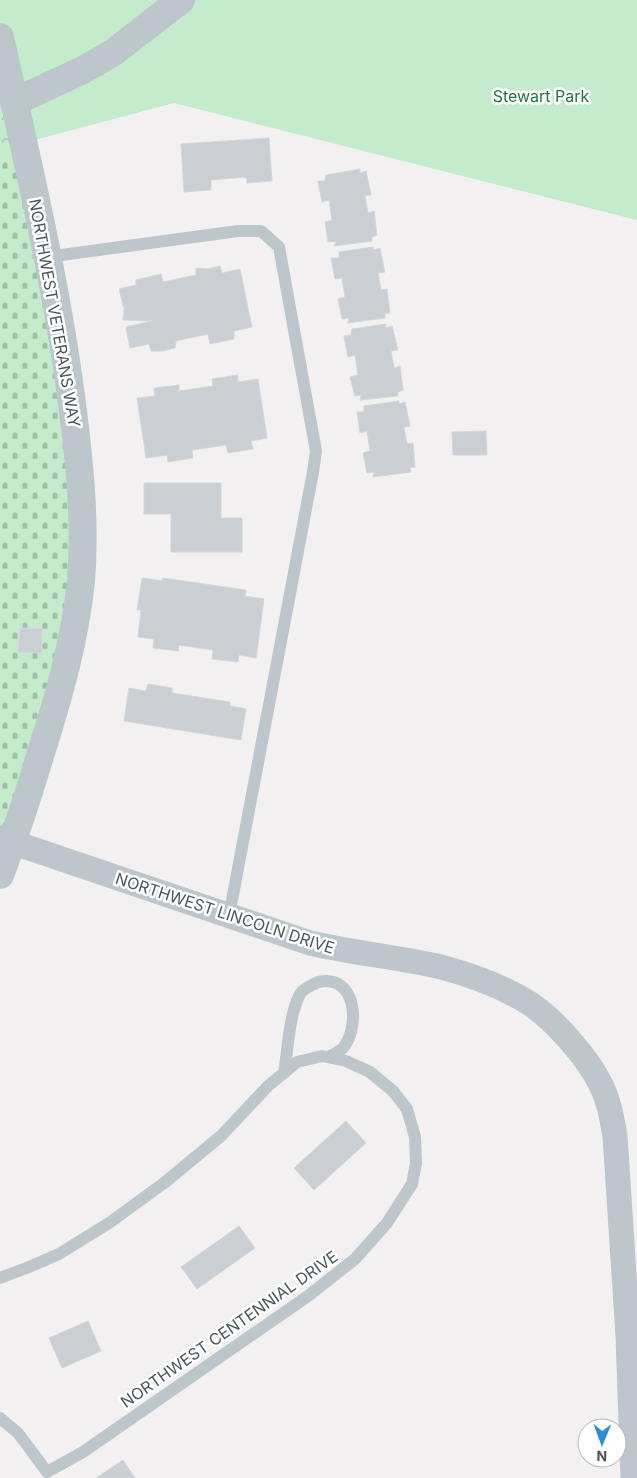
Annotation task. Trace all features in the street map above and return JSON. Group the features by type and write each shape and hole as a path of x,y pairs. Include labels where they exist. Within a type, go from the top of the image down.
{"street":[{"path":"14,102 83,70 114,52 181,0"},
{"name":"NORTHWEST VETERANS WAY","path":"0,37 32,177 65,351 75,428 83,525 81,578 75,628 56,708 6,840 0,875"},
{"name":"NORTHWEST LINCOLN DRIVE","path":"6,840 310,944 441,968 487,981 530,1004 562,1032 588,1063 602,1086 616,1136 628,1335 633,1478"}],"lane":[{"path":"47,257 238,231 261,231 279,247 316,451 314,472 229,916"},
{"path":"284,1073 292,1015 301,992 319,981 335,981 348,992 353,1007 348,1041 341,1050 328,1057"},
{"name":"NORTHWEST CENTENNIAL DRIVE","path":"0,1278 59,1254 109,1223 164,1183 221,1136 268,1086 297,1062 322,1056 346,1060 370,1072 393,1091 407,1109 415,1137 416,1163 412,1184 387,1223 355,1259 308,1296 48,1475 18,1433 0,1418"}],"green space":[{"name":"Stewart Park","path":"0,0 637,0 637,220 174,103 23,143 0,37"},
{"path":"0,37 23,143 0,153"},
{"path":"23,143 65,351 75,628 0,871 0,153"}],"building":[{"path":"269,138 272,181 247,183 246,177 211,180 211,190 184,192 181,144"},
{"path":"360,169 360,173 366,171 371,195 365,196 368,213 374,211 377,235 372,237 372,241 334,246 336,241 328,242 325,222 332,220 329,200 322,202 318,181 325,181 326,175"},
{"path":"373,247 374,250 380,248 385,272 378,273 381,290 387,289 390,313 385,314 385,318 348,323 349,318 342,319 338,299 345,297 342,278 335,279 331,258 339,258 339,252"},
{"path":"220,266 222,273 240,269 252,327 234,331 234,339 210,344 208,334 176,341 175,348 162,351 151,351 149,344 130,348 126,327 152,321 123,320 124,309 119,289 136,285 136,280 161,274 163,282 196,275 196,268 208,269"},
{"path":"386,324 386,328 392,326 398,350 391,351 394,368 400,366 403,390 398,392 398,396 360,400 361,395 355,396 350,377 358,375 355,355 348,357 344,336 351,335 352,329"},
{"path":"238,375 238,382 258,379 267,438 251,441 253,449 228,453 226,445 192,450 193,458 168,462 167,455 146,458 137,398 155,396 154,388 179,385 179,391 213,386 212,379"},
{"path":"399,401 399,404 405,402 410,426 404,427 407,444 413,443 415,467 410,468 411,472 373,477 374,472 367,473 363,453 370,451 367,431 360,433 357,412 364,412 364,406"},
{"path":"486,431 487,455 453,455 452,432"},
{"path":"144,483 221,483 221,518 242,518 242,552 171,552 171,514 144,514"},
{"path":"142,578 162,581 163,578 246,590 245,596 264,599 256,658 239,655 238,662 212,659 213,650 179,645 178,651 153,648 154,639 138,637 141,610 137,610"},
{"path":"20,628 42,629 41,653 18,652"},
{"path":"148,684 172,688 172,693 230,702 230,706 246,709 241,740 124,721 129,688 146,691"},
{"path":"346,1121 366,1143 314,1190 294,1168"},
{"path":"239,1226 255,1248 197,1289 181,1267"},
{"path":"88,1321 101,1351 62,1368 49,1338"},
{"path":"123,1460 135,1478 96,1478"}]}
